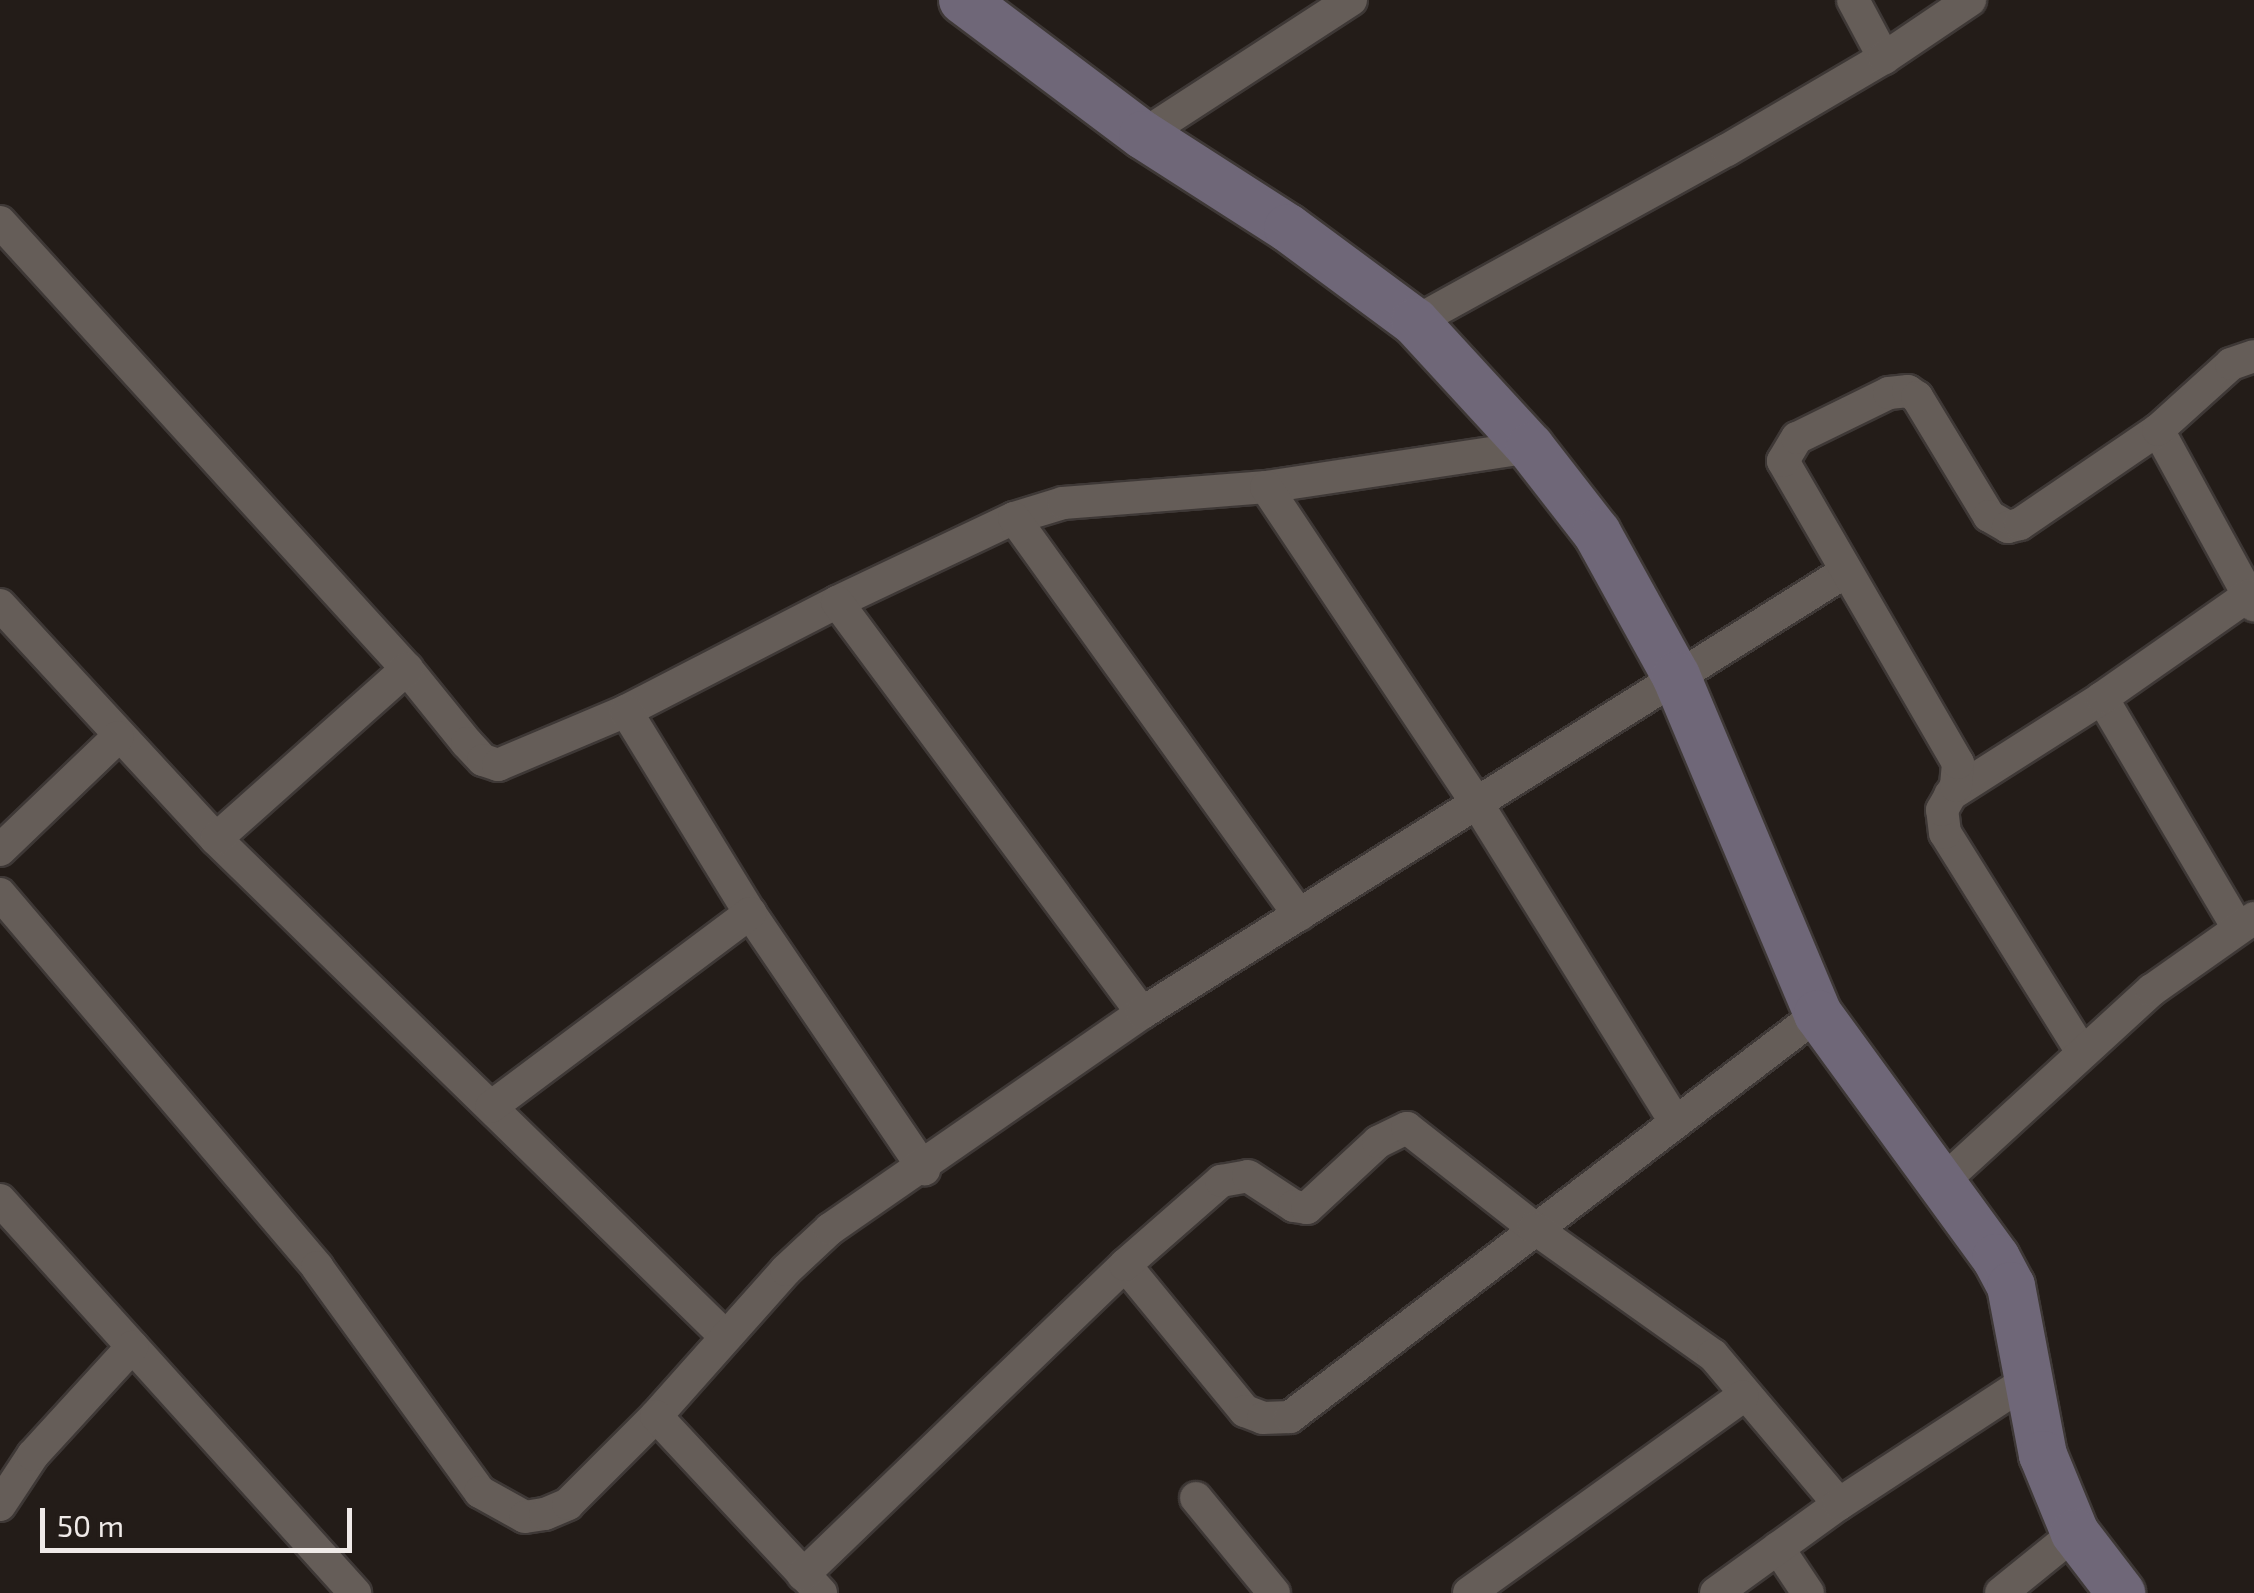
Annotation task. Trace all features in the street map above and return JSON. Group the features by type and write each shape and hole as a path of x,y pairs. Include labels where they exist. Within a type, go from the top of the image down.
{"street":[{"path":"963,0 1143,134 1288,228 1415,322 1530,447 1597,533 1676,676 1818,1014 1996,1258 2011,1286 2043,1456 2074,1533 2121,1593"},
{"path":"1143,134 1351,0"},
{"path":"1854,0 1884,58"},
{"path":"1415,322 1727,150 1884,58 1970,0"},
{"path":"0,222 407,669 482,760 498,765 626,711 837,602 1014,518 1063,503 1266,487 1530,447"},
{"path":"2082,1052 1945,833 1942,810 1960,772 1949,743 1844,572 1783,460 1797,438 1898,389 1918,397 1989,516 2008,527 2020,524 2158,430 2231,364 2254,356"},
{"path":"1950,796 2251,600 2158,430"},
{"path":"1266,487 1478,805 1675,1122"},
{"path":"1014,518 1298,915"},
{"path":"0,894 317,1267 480,1492 525,1517 568,1504 656,1416 725,1336 830,1229 924,1169 1142,1014 1844,572"},
{"path":"837,602 1142,1014"},
{"path":"0,605 216,839 725,1336"},
{"path":"216,839 407,669"},
{"path":"1940,1184 2152,990 2246,923 2102,698"},
{"path":"626,711 750,913 924,1169"},
{"path":"0,850 118,737"},
{"path":"491,1107 750,913"},
{"path":"1125,1265 1235,1402 1262,1418 1290,1417 1818,1014"},
{"path":"656,1416 812,1584 1125,1265 1222,1181 1248,1176 1294,1206 1307,1208 1378,1142 1407,1128 1534,1228 1713,1355 1743,1396 1838,1504"},
{"path":"0,1200 341,1589"},
{"path":"0,1505 33,1455 132,1347"},
{"path":"1716,1593 1838,1504 2030,1380"},
{"path":"1470,1593 1743,1396"},
{"path":"1196,1498 1274,1593"},
{"path":"2001,1593 2074,1533"},
{"path":"1778,1548 1808,1593"}]}
